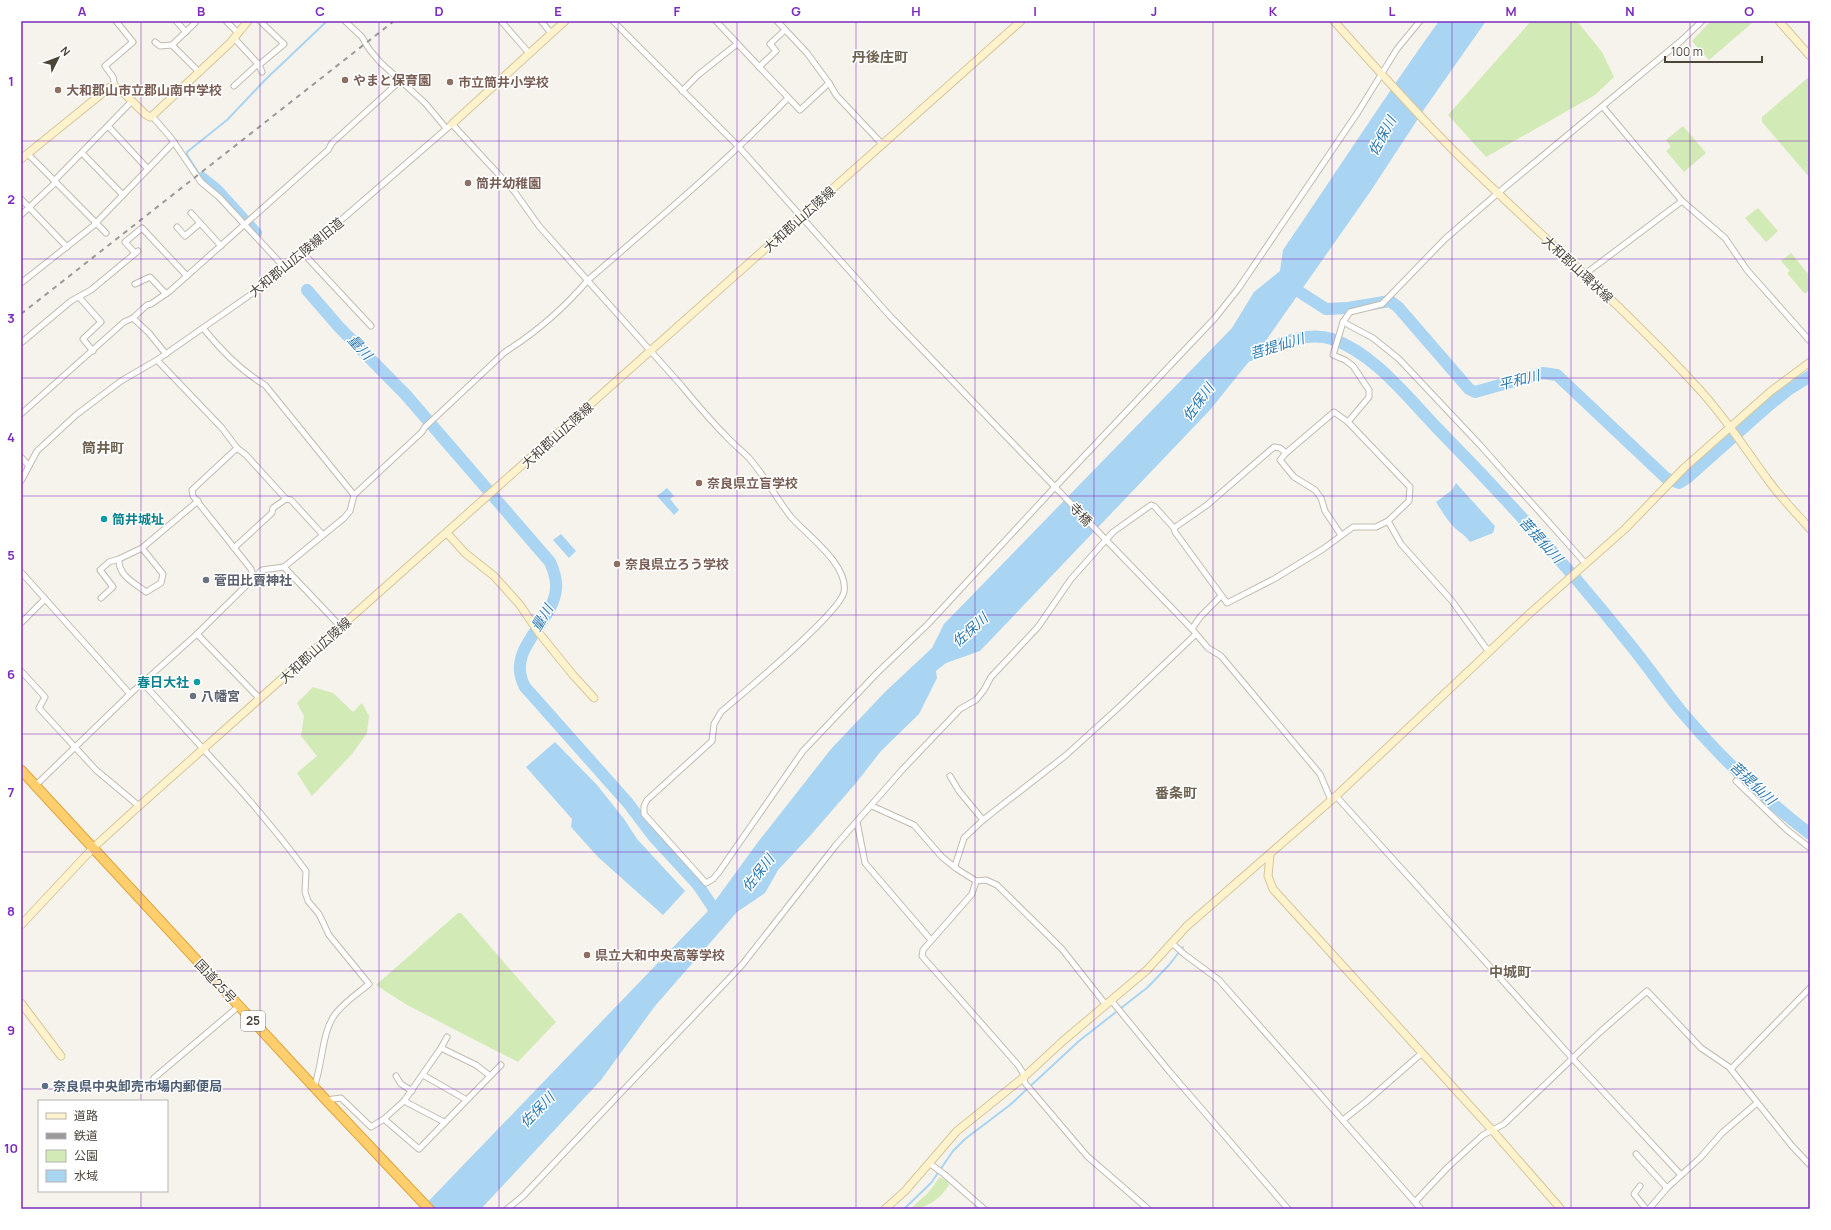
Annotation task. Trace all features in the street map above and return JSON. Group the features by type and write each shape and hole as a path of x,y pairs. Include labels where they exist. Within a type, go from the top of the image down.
{"highway":[{"name":"国道25号","path":"21,770 314,1088 429,1209"}],"street":[{"path":"115,87 113,77 105,66 133,42 116,21"},
{"path":"176,21 186,32"},
{"path":"226,21 259,65 262,72"},
{"path":"152,116 199,72 248,21"},
{"path":"234,86 284,44 260,21"},
{"path":"345,21 362,37 369,49 380,62 449,126 514,191 539,226 725,436 750,459 792,517 833,561 844,583 844,592 826,618 721,712 714,724 712,741 647,800 644,806 644,814 706,883 714,879 803,751 876,674 928,624 1057,489 1193,343 1229,300 1383,76 1397,49 1420,21"},
{"path":"501,21 529,53"},
{"path":"541,21 551,33"},
{"name":"大和郡山広陵線旧道","path":"21,481 37,451 76,415 121,381 166,354 250,295 285,268 449,126 565,21"},
{"name":"寺橋","path":"612,21 738,146 890,316 1192,629 1195,635 1208,648 1221,656 1315,769 1334,798"},
{"path":"716,21 800,110 829,83"},
{"path":"777,21 807,53 836,95 882,144"},
{"name":"大和郡山広陵線","path":"22,923 93,848 139,806 204,750 1021,21"},
{"name":"大和郡山環状線","path":"1334,21 1425,121 1498,193 1585,274 1700,390 1730,426 1771,484 1810,529"},
{"path":"1348,422 1369,397 1369,390 1353,366 1333,355 1343,322 1350,312 1382,304 1445,239 1682,40 1702,21"},
{"path":"1778,21 1810,56"},
{"path":"155,42 160,46 172,45 195,23"},
{"path":"759,67 776,51 770,44 786,30"},
{"path":"682,91 698,75 737,44"},
{"path":"172,45 199,72"},
{"path":"21,414 124,322 133,318 147,304 151,304 166,294 187,276 328,150 332,143 400,81"},
{"path":"21,159 105,90 110,87 120,89 145,114 150,117 152,116 174,142 197,177 246,223 285,268"},
{"path":"251,570 284,567 323,535 350,511 354,495 422,432 425,427 505,352 520,343 575,295 588,280 686,195 763,124 788,98"},
{"path":"21,214 55,182 132,101"},
{"path":"1603,107 1682,201 1725,238 1747,270 1810,341"},
{"path":"108,126 148,169"},
{"path":"21,283 96,223 174,142"},
{"path":"82,153 123,195"},
{"path":"28,154 106,233"},
{"path":"21,199 67,247"},
{"path":"1585,274 1682,201"},
{"path":"191,213 221,246"},
{"path":"177,227 185,236 200,223"},
{"path":"21,343 71,301 91,290 137,252 125,242 142,228 187,276"},
{"path":"303,253 370,326"},
{"path":"135,284 150,277 166,294"},
{"path":"79,297 101,322 83,339 93,351"},
{"path":"133,318 149,333 166,354"},
{"path":"1343,322 1373,338 1400,359 1480,445 1584,565"},
{"path":"203,328 216,344 250,376 264,385 354,495"},
{"path":"157,360 222,428 237,448 246,455 286,499 291,500 323,535"},
{"path":"885,1209 905,1191 957,1131 1024,1078 1063,1041 1147,970 1192,922 1334,798 1528,615 1625,530 1684,468 1771,391 1810,362"},
{"path":"507,1209 523,1196 742,965 836,845 872,806 902,770 960,709 976,700 984,690 991,677 1038,627 1071,579 1104,539 1151,505 1154,506 1174,528 1175,532 1227,603 1274,579 1341,535 1353,526 1376,527 1388,521 1409,501 1410,487 1348,422 1334,412 1286,453 1280,460 1294,477 1315,490 1322,498 1325,511 1341,535"},
{"path":"1174,528 1207,505 1274,447 1280,448 1286,453"},
{"path":"237,448 192,490 193,496 251,570 254,579"},
{"path":"21,458 29,466"},
{"path":"234,548 272,513 273,508 286,499"},
{"path":"101,598 113,588 100,570 109,562 142,548 198,501"},
{"path":"1388,521 1401,544 1452,601 1486,648 1491,651"},
{"path":"447,533 465,553 494,576 520,605 539,633 594,698"},
{"path":"119,559 119,567 125,576 146,592 161,583 163,574 142,548"},
{"path":"284,567 341,627"},
{"path":"35,786 142,682 197,634 262,570"},
{"path":"21,572 130,694"},
{"path":"1192,629 1200,616 1222,596"},
{"path":"21,623 45,599"},
{"path":"197,634 260,699"},
{"path":"955,866 964,838 983,820 1065,756 1118,709 1195,635"},
{"path":"21,671 46,697 39,708 96,770 139,806"},
{"path":"142,682 204,750 293,853 306,871 304,892 308,901 319,914 329,935 368,984 336,1013 328,1028 319,1073 314,1088"},
{"path":"950,776 959,791 983,820"},
{"path":"1736,781 1787,830 1810,848"},
{"path":"1334,798 1681,1175"},
{"path":"872,806 914,825 942,857 955,866 957,870 976,881 986,880 997,885 1062,949 1288,1209"},
{"path":"857,822 866,863 931,940"},
{"path":"1270,855 1268,876 1273,889 1492,1130 1561,1209"},
{"path":"976,881 972,894 931,940 923,950 922,956 1018,1065 1024,1073 1025,1083 1087,1156 1148,1209"},
{"path":"1172,943 1218,980 1343,1120 1415,1205 1421,1209"},
{"path":"1731,1069 1810,988"},
{"path":"1415,1205 1447,1168 1484,1135 1504,1124 1647,990 1701,1048 1731,1069 1757,1103 1810,1165"},
{"path":"21,1003 60,1056"},
{"path":"154,1078 239,1006"},
{"path":"326,1100 341,1098 371,1127 384,1119 404,1101 423,1075 447,1037"},
{"path":"441,1048 476,1065 489,1075"},
{"path":"1343,1120 1422,1053"},
{"path":"384,1119 419,1149 489,1075 501,1065"},
{"path":"423,1075 465,1100"},
{"path":"396,1076 401,1084 412,1091"},
{"path":"404,1101 444,1122"},
{"path":"1640,1186 1634,1194 1647,1209 1667,1188 1700,1158 1722,1133 1757,1103"},
{"path":"1636,1154 1667,1188"},
{"path":"928,1163 944,1174 984,1209"}],"green space":[{"path":"1531,21 1577,21 1602,52 1614,77 1595,95 1486,157 1448,115"},
{"path":"1711,21 1750,21 1752,23 1709,60 1692,41"},
{"path":"1810,76 1810,178 1762,122 1762,117"},
{"path":"1683,126 1706,153 1684,172 1666,151 1671,147 1666,140"},
{"path":"1758,208 1778,231 1766,242 1745,218"},
{"path":"1791,253 1810,276 1810,289 1805,294 1787,273 1790,271 1781,261"},
{"path":"313,687 333,693 353,712 362,703 369,716 367,733 352,754 312,796 297,773 317,756 301,736 304,716 297,703"},
{"path":"458,913 461,913 556,1022 518,1062 407,1005 376,985"},
{"path":"940,1177 947,1181 949,1185 942,1195 927,1205 916,1209 910,1209 928,1193"}],"water":[{"name":"佐保川","path":"1439,21 1486,21 1425,108 1370,192 1267,339 1210,410 980,651 946,663 936,671 937,678 919,714 881,751 856,783 778,870 765,893 737,912 655,1006 601,1080 481,1209 421,1209 707,912 758,842 831,749 885,692 932,648 944,624 1232,328 1254,292 1280,271 1283,250"},
{"path":"1456,483 1495,526 1493,533 1470,542 1448,520 1436,502 1452,490"},
{"path":"667,488 674,496 670,499 679,510 674,515 657,496"},
{"path":"561,534 576,551 569,558 553,540"},
{"path":"555,742 597,785 624,819 637,839 685,891 663,915 598,857 571,827 572,819 526,767"}],"waterway":[{"name":"量川","path":"202,178 187,155 187,152 227,120 265,80 327,21"},
{"name":"量川","path":"202,178 217,190 256,233"},
{"name":"平和川","path":"1286,291 1292,287 1326,309 1348,308 1390,301 1398,307 1469,389 1475,392 1543,373 1557,375 1666,478 1679,483 1687,478 1768,406 1788,390 1810,376"},
{"name":"量川","path":"307,290 339,327 406,395 550,562 555,575 556,589 553,602 525,649 521,661 520,673 525,687 628,803 653,836 698,885 720,918"},
{"name":"菩提仙川","path":"1241,358 1297,339 1321,337 1332,339 1347,346 1376,366 1403,391 1536,533 1606,614 1681,711 1696,728 1742,776 1775,806 1810,834"},
{"path":"904,1209 931,1183 953,1151 965,1139 1010,1105 1079,1041 1148,987 1169,965 1183,947"}],"railway":[{"path":"21,314 394,21"}],"place":[{"name":"やまと保育園","path":"345,80"},
{"name":"市立筒井小学校","path":"450,82"},
{"name":"大和郡山市立郡山南中学校","path":"58,90"},
{"name":"筒井幼稚園","path":"468,183"},
{"name":"奈良県立盲学校","path":"699,483"},
{"name":"筒井城址","path":"104,519"},
{"name":"奈良県立ろう学校","path":"617,564"},
{"name":"菅田比賣神社","path":"206,580"},
{"name":"春日大社","path":"197,682"},
{"name":"八幡宮","path":"193,696"},
{"name":"県立大和中央高等学校","path":"587,955"},
{"name":"奈良県中央卸売市場内郵便局","path":"45,1086"}],"district":[{"name":"丹後庄町","path":"880,57"},
{"name":"筒井町","path":"103,448"},
{"name":"番条町","path":"1176,793"},
{"name":"中城町","path":"1510,972"}]}
